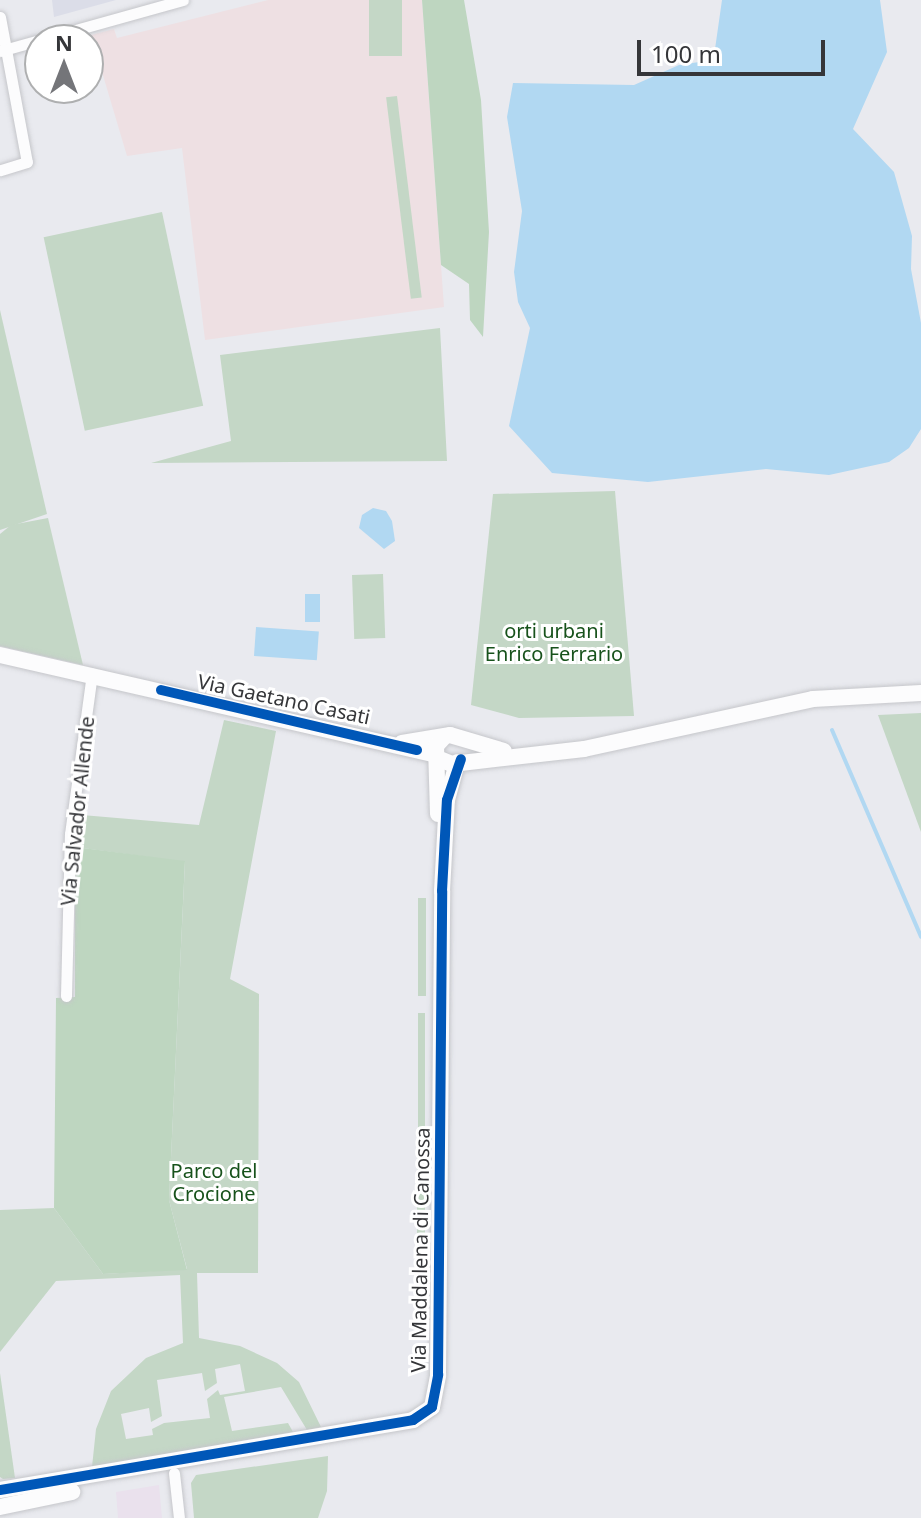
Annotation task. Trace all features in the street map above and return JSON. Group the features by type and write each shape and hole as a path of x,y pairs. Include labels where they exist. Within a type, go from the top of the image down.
{"street":[{"path":"3,50 183,0"},
{"path":"0,17 3,50 27,162 0,170"},
{"name":"Via Gaetano Casati","path":"0,655 400,743 436,757 459,761 644,738 813,699 921,693"},
{"name":"Via Salvador Allende","path":"66,996 69,846 92,674"},
{"path":"436,757 452,737 464,750 459,761"},
{"name":"Via Gaetano Casati","path":"400,743 452,737 526,754"},
{"name":"Via Maddalena di Canossa","path":"436,757 442,891"},
{"name":"Via Maddalena di Canossa","path":"0,1490 139,1469 249,1460 370,1437 429,1422 441,1405 438,1375 442,891 447,800 459,761"},
{"name":"Via Maddalena di Canossa","path":"0,1507 105,1486 217,1455 424,1417 432,1407 438,1375"},
{"path":"249,1460 258,1452 302,1440 370,1437"},
{"path":"87,1478 105,1486 139,1469"},
{"path":"168,1469 179,1518"}],"shaded area":[{"path":"52,0 116,0 54,17"},
{"path":"268,0 422,0 444,307 205,340 182,148 127,156 104,79 104,32 114,29 117,38"},
{"path":"159,1485 162,1518 118,1518 116,1492"}],"green space":[{"path":"369,0 402,0 402,56 369,56"},
{"path":"422,0 464,0 481,100 489,232 483,337 470,320 469,284 441,265"},
{"path":"397,96 422,297 411,299 386,97"},
{"path":"162,212 203,406 85,431 44,237"},
{"path":"0,310 47,514 0,530"},
{"path":"440,328 447,461 151,463 231,441 220,355"},
{"name":"orti urbani Enrico Ferrario","path":"615,491 634,716 519,718 471,705 493,494"},
{"path":"48,518 83,665 0,646 0,534 11,525"},
{"path":"383,574 385,638 354,639 352,575"},
{"path":"921,713 921,832 878,715"},
{"name":"Parco del Crocione","path":"224,720 276,731 230,979 259,994 258,1273 197,1273 199,1338 240,1346 277,1363 299,1382 321,1427 307,1430 281,1387 224,1397 232,1431 288,1423 293,1432 92,1467 96,1429 111,1391 146,1358 183,1343 180,1275 56,1281 0,1352 0,1210 54,1208 103,1274 187,1269 169,1200 185,862 75,847 82,815 199,825","holes":["240,1364 245,1391 220,1395 218,1390 207,1399 210,1418 164,1423 152,1429 153,1435 126,1439 121,1414 149,1408 151,1422 162,1416 157,1380 202,1373 205,1391 217,1383 215,1369"]},
{"path":"75,847 185,861 169,1200 187,1270 103,1274 54,1208 56,998 75,997"},
{"path":"418,898 426,898 426,996 418,996"},
{"path":"418,1013 425,1013 425,1130 418,1130"},
{"path":"417,1150 425,1150 425,1240 417,1240"},
{"path":"0,1373 15,1478 0,1477"},
{"path":"328,1456 327,1491 318,1518 194,1518 191,1483 196,1475"}],"water":[{"path":"722,0 880,0 887,52 853,129 894,172 912,236 911,269 921,323 921,429 909,448 889,462 829,475 766,469 648,482 552,473 509,426 530,328 518,302 514,272 522,211 507,117 513,83 634,85 679,65 706,61 714,56"},
{"path":"373,508 386,511 392,521 395,541 384,549 359,528 362,515"},
{"path":"305,594 320,594 320,622 305,622"},
{"path":"256,627 319,631 317,660 254,656"}],"waterway":[{"path":"832,730 921,937"}],"cycle path":[{"path":"161,690 417,750"},
{"path":"0,1490 413,1420 432,1407 438,1375 442,891 447,800 461,759"}]}
